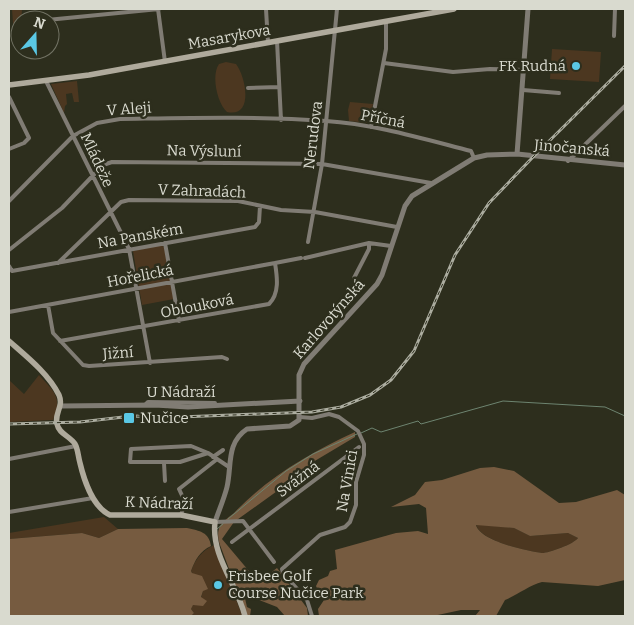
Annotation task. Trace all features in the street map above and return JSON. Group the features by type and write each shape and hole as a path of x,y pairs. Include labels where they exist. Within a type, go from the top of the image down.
{"main road":[{"name":"Masarykova","path":"9,85 164,62 451,9"},
{"path":"9,341 46,377 59,395 61,406"},
{"name":"K Nádraží","path":"61,406 56,419 57,426 76,446 82,470 93,498 102,510 110,515 180,515 215,522"},
{"path":"215,522 214,536 218,552 245,616"}],"street":[{"path":"60,19 159,9 164,62"},
{"path":"266,9 268,43"},
{"name":"Nerudova","path":"308,242 315,212 322,164 337,9"},
{"path":"517,154 528,9"},
{"path":"614,36 615,9"},
{"path":"371,128 384,63 386,21"},
{"path":"277,41 281,120"},
{"path":"384,63 442,71 524,70"},
{"name":"Mládeže","path":"46,81 109,213 129,249 150,363"},
{"path":"248,88 279,87"},
{"path":"523,90 559,93"},
{"path":"9,97 29,138 24,143 9,149"},
{"path":"568,161 625,106"},
{"name":"V Aleji","path":"9,200 73,136 97,123 120,119 281,120"},
{"name":"Příčná","path":"281,120 327,121 371,128 471,151 474,158"},
{"name":"Karlovotýnská","path":"300,417 300,375 304,364 377,284 405,206 412,196 474,158 487,155 517,154"},
{"name":"Jinočanská","path":"517,154 568,161 625,165"},
{"name":"Na Výsluní","path":"9,250 62,208 103,166 112,162 322,164 431,183"},
{"name":"V Zahradách","path":"58,263 120,202 129,200 238,200 260,206 315,212 397,227"},
{"name":"Na Panském","path":"9,266 12,271 255,227 260,222 260,206"},
{"path":"165,243 179,321"},
{"path":"354,278 369,250 369,243"},
{"path":"275,263 369,243 391,246"},
{"name":"Hořelická","path":"9,312 275,263"},
{"name":"Oblouková","path":"60,341 144,328 268,304 272,300 278,281 275,263"},
{"name":"Jižní","path":"48,305 53,333 83,364 89,366 222,357 227,359"},
{"name":"U Nádraží","path":"61,406 215,405 300,401"},
{"name":"Na Vinici","path":"300,417 312,418 329,414 339,417 358,431 365,449 356,482 356,505 350,522 345,527 320,535 282,569 283,573 307,600 312,614"},
{"path":"274,562 250,529 239,520 215,522 227,487 232,449 242,432 253,428 293,426 300,417"},
{"path":"9,459 76,446"},
{"path":"208,453 180,462 130,464 130,449 191,446 208,453 229,467"},
{"name":"Svážná","path":"232,542 359,447"},
{"path":"180,515 184,502 179,489 223,450"},
{"path":"164,463 165,481"},
{"path":"9,512 93,498"}],"shaded area":[{"name":"FK Rudná","path":"552,49 601,52 599,82 550,79"},
{"path":"226,62 236,64 245,86 244,103 241,109 236,112 227,112 223,108 216,89 215,75 217,69 219,64"},
{"path":"77,81 79,102 74,102 72,93 66,94 67,104 64,113 51,84"},
{"path":"350,102 373,104 369,123 349,121 348,110"},
{"path":"161,245 164,247 174,299 142,305 133,251"},
{"path":"39,375 53,391 57,400 53,420 9,422 9,380 24,394"},
{"path":"355,432 355,437 313,462 298,476 234,522 222,539 254,577 261,580 277,568 307,608 308,616 285,616 277,607 244,594 247,607 251,609 250,616 247,616 219,543 218,533 220,526 275,477 322,448"},
{"path":"494,467 514,471 559,503 576,502 617,490 625,495 625,580 598,586 542,582 505,600 496,616 475,616 480,610 461,610 433,616 319,616 318,609 324,600 316,586 319,580 328,576 330,571 337,569 335,550 396,533 418,531 428,534 426,508 419,504 391,507 415,495 425,482 442,480 480,468","holes":["476,525 514,528 530,536 568,533 578,538 561,548 542,553 495,540 479,531"]},
{"path":"104,517 118,529 99,538 82,533 9,539 9,533"},
{"path":"476,524 514,528 530,536 568,533 578,538 561,548 542,553 494,540 479,530"},
{"path":"187,528 200,531 206,535 211,546 198,556 191,571 202,576 208,589 203,591 201,597 207,601 203,606 193,605 191,609 194,613 191,616 9,616 9,539 82,533 99,538 118,529"},
{"name":"Frisbee Golf Course Nučice Park","path":"214,545 243,616 191,616 194,613 191,609 193,604 206,601 201,598 203,591 191,571 200,555"}],"waterway":[{"path":"361,433 372,428 381,432 418,421 421,424 503,401 605,407 625,416"},
{"path":"228,519 286,471 313,454 357,434"},
{"path":"217,529 223,524"}],"railway":[{"path":"9,424 80,422 132,416 180,417 312,412 341,407 370,395 391,380 414,351 455,255 489,203 625,66"}],"place":[{"name":"FK Rudná","path":"576,66"},
{"name":"Nučice","path":"129,418"},
{"name":"Frisbee Golf Course Nučice Park","path":"218,585"}]}
